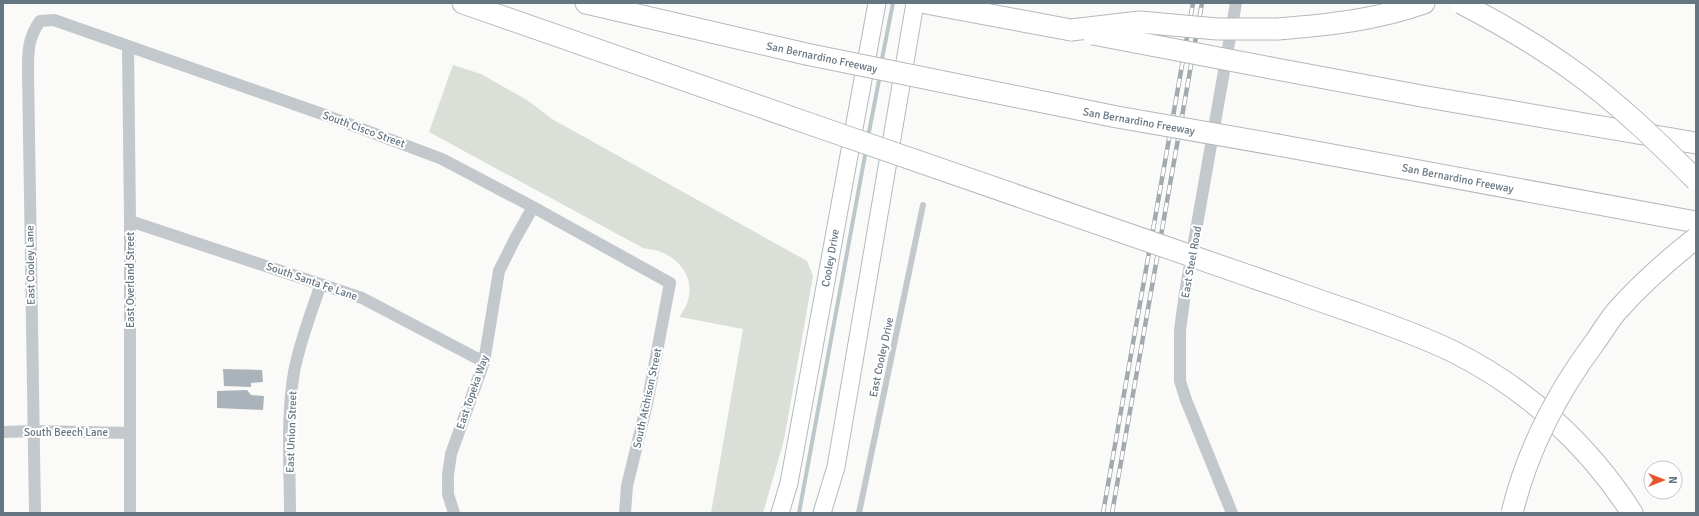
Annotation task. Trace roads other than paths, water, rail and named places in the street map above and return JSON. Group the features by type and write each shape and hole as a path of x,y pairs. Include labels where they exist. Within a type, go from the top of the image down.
{"highway":[{"path":"463,3 1409,332 1452,351 1482,367 1516,390 1547,414 1604,474 1632,513"},
{"name":"San Bernardino Freeway","path":"586,3 806,54 1110,116 1278,145 1696,222"},
{"path":"926,3 1427,97 1696,143"},
{"path":"1071,30 1140,22 1217,29 1278,29 1324,25 1369,18 1424,3"},
{"path":"1461,3 1506,26 1576,73 1643,129 1696,180"},
{"path":"1673,218 1696,226"},
{"path":"1512,513 1529,459 1551,410 1578,365 1616,313 1668,260 1696,238"}],"street":[{"name":"Cooley Drive","path":"780,513 790,475 877,3"},
{"path":"822,513 836,467 915,3"},
{"name":"East Steel Road","path":"1232,513 1186,400 1180,381 1179,360 1180,330 1185,293 1236,3"},
{"name":"South Cisco Street","path":"40,20 54,20 325,115 442,159 533,207 670,283"},
{"name":"East Cooley Lane","path":"35,513 32,431 28,71 32,32 40,20"},
{"name":"East Overland Street","path":"128,46 130,221 130,513"},
{"name":"East Topeka Way","path":"454,513 448,494 448,475 451,454 484,362 499,271 533,207"},
{"name":"South Santa Fe Lane","path":"130,221 362,298 484,362"},
{"name":"South Atchison Street","path":"625,513 627,486 646,404 670,283"},
{"name":"East Union Street","path":"290,513 289,421 294,373 301,341 321,284"},
{"name":"South Beech Lane","path":"3,432 32,431 130,433"}],"lane":[{"name":"East Cooley Drive","path":"859,513 923,205"}],"waterway":[{"path":"881,64 893,3"},
{"path":"868,137 880,75"},
{"path":"799,513 866,150"}],"railway":[{"path":"1103,513 1193,3"},
{"path":"1112,513 1202,3"}]}
